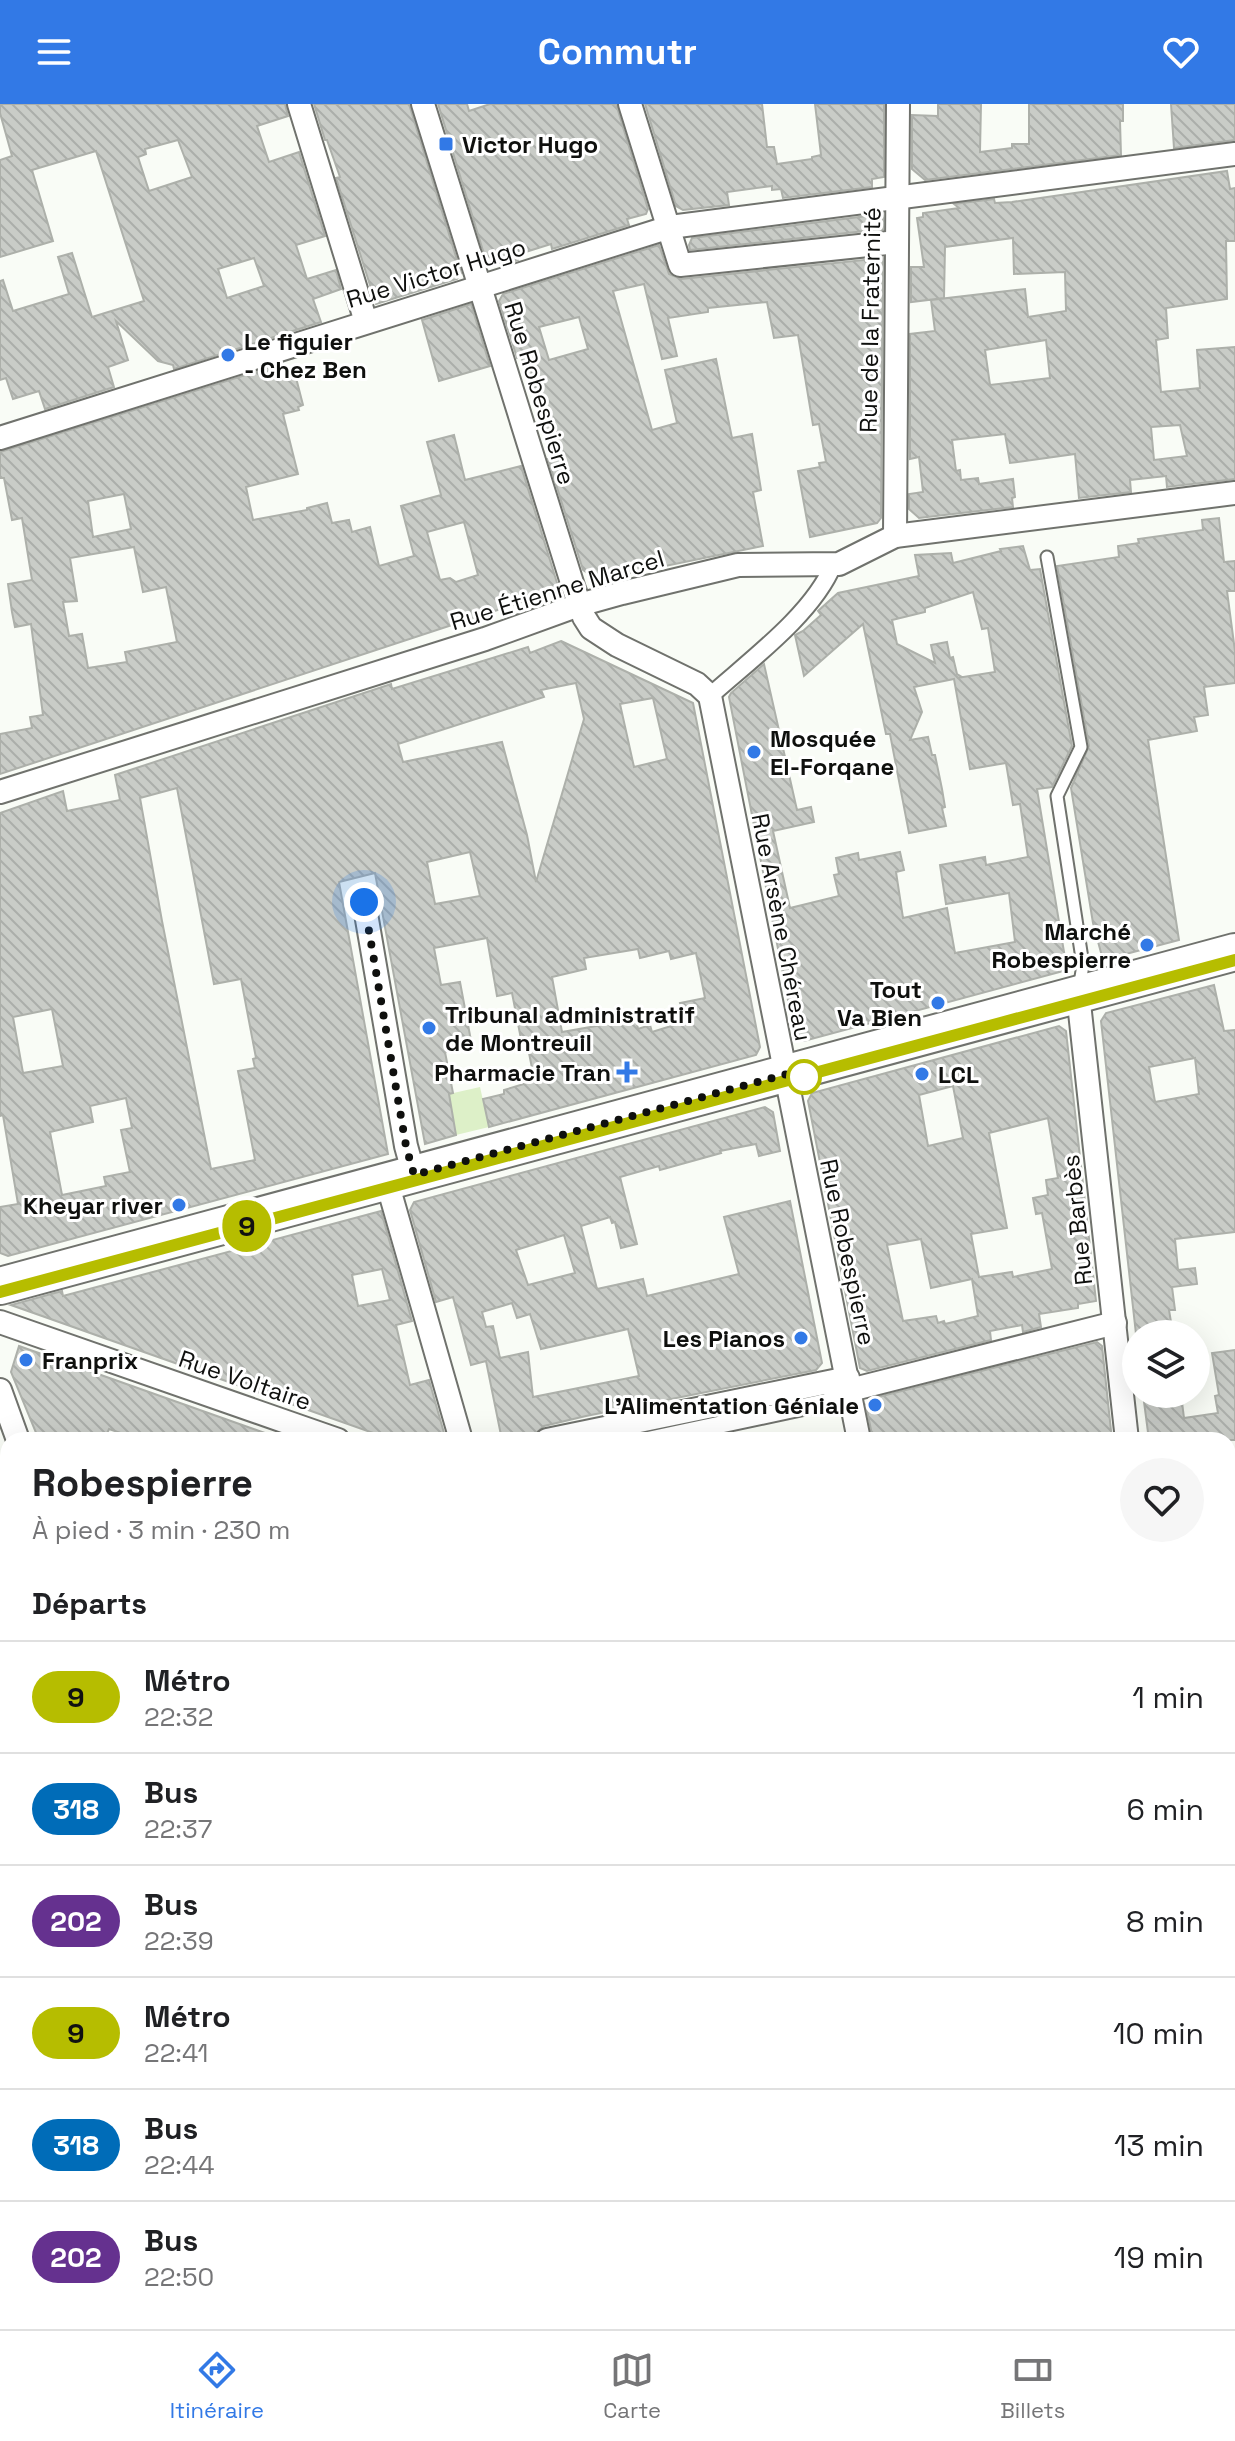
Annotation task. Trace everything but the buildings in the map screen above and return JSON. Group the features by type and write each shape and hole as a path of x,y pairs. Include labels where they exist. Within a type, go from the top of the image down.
{"main road":[{"path":"0,1286 1235,952"}],"street":[{"path":"299,104 366,322"},
{"name":"Rue Robespierre","path":"423,104 579,605"},
{"path":"630,104 680,265 897,242"},
{"name":"Rue de la Fraternité","path":"895,536 898,104"},
{"name":"Rue Victor Hugo","path":"0,438 670,227 1235,154"},
{"name":"Rue Étienne Marcel","path":"0,792 622,593 738,565 833,565 895,536 1235,493"},
{"path":"579,605 591,628 617,645 697,684 710,696 796,618 827,580 833,565"},
{"name":"Rue Arsène Chéreau","path":"710,696 785,1074"},
{"path":"364,902 406,1146 401,1179 459,1432"},
{"name":"Rue Barbès","path":"1078,994 1126,1432"},
{"name":"Rue Robespierre","path":"785,1074 844,1383 857,1432"},
{"name":"Rue Voltaire","path":"0,1322 315,1432"},
{"path":"589,1432 844,1383 1115,1323"},
{"path":"686,1432 831,1401 844,1383"},
{"path":"0,1390 10,1432"}],"lane":[{"path":"1047,557 1081,747 1057,796 1083,965 1078,994"}],"green space":[{"path":"480,1087 489,1127 456,1135 449,1094"}],"metro line":[{"name":"9","path":"0,1292 1235,960"}],"place":[{"name":"Victor Hugo","path":"446,144"},
{"name":"Le figuier - Chez Ben","path":"228,355"},
{"name":"Mosquée El-Forqane","path":"754,752"},
{"name":"Marché Robespierre","path":"1147,945"},
{"name":"Tout Va Bien","path":"938,1003"},
{"name":"Tribunal administratif de Montreuil","path":"429,1028"},
{"name":"Pharmacie Tran","path":"627,1072"},
{"name":"LCL","path":"922,1074"},
{"name":"Kheyar river","path":"179,1205"},
{"name":"Les Pianos","path":"801,1338"},
{"name":"Franprix","path":"26,1360"},
{"name":"L'Alimentation Géniale","path":"875,1405"}],"route":[{"path":"364,902 406,1146 414,1175 806,1069 804,1077"}]}
